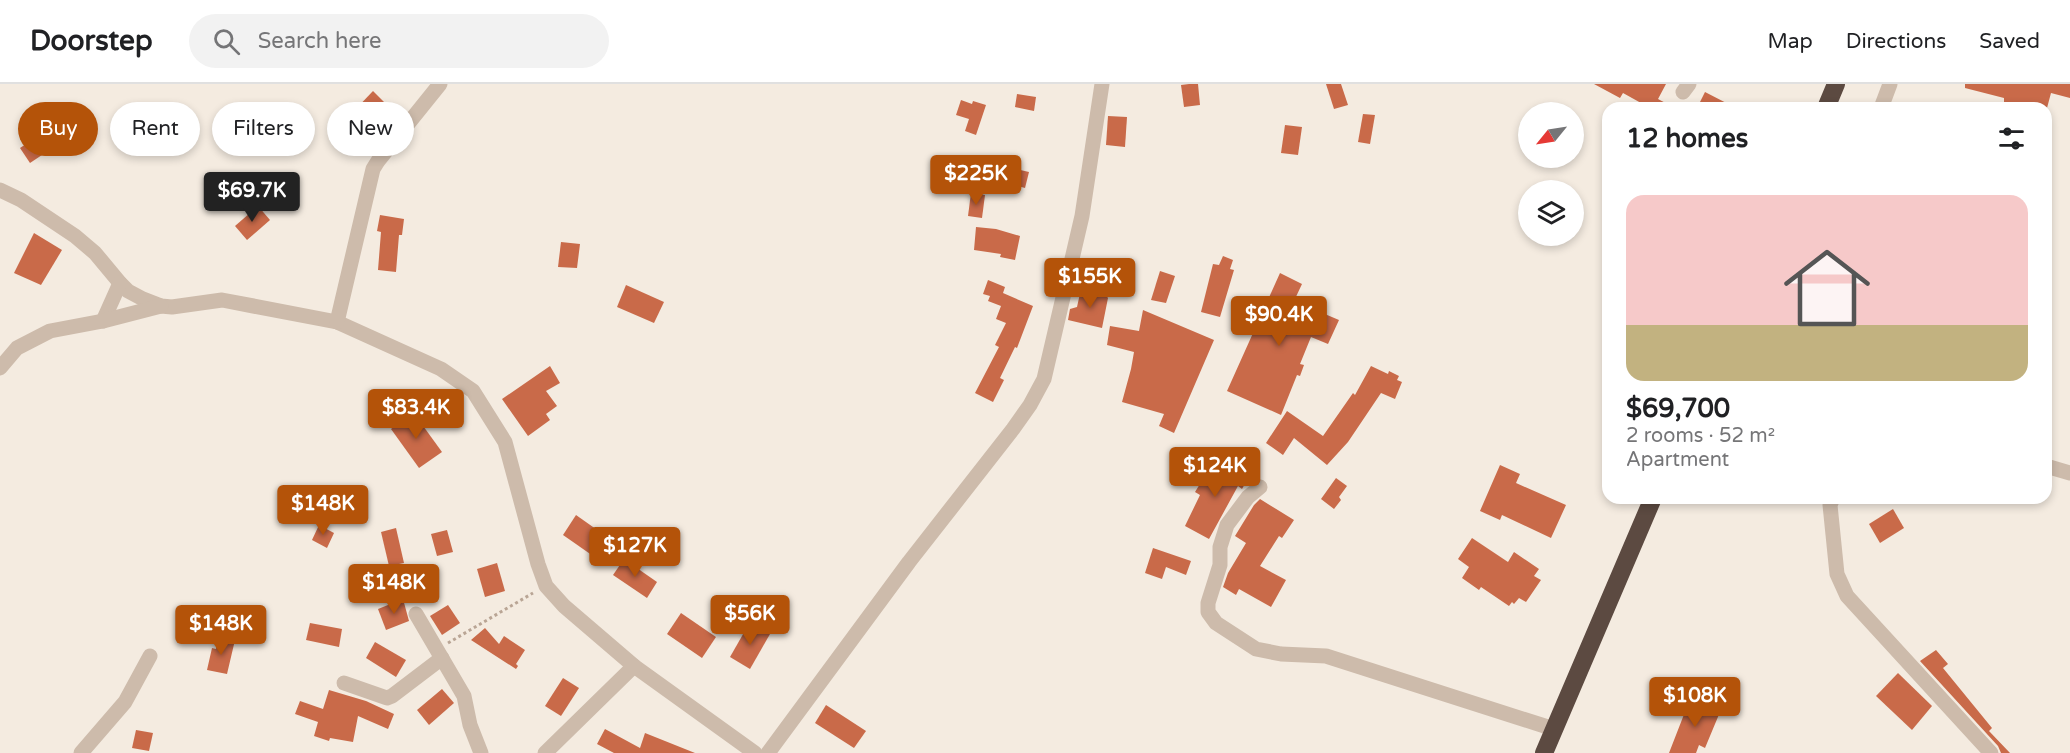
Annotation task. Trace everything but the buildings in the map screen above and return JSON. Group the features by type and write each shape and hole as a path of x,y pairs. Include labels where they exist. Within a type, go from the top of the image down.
{"highway":[{"path":"1828,102 1836,84"},
{"path":"1544,753 1650,504"}],"street":[{"path":"337,322 373,169 440,84"},
{"path":"768,753 909,562 1013,429 1030,405 1044,379 1082,216 1102,84"},
{"path":"1883,102 1890,84"},
{"path":"0,190 21,200 75,236 95,253 128,291 142,299 161,306 172,307 222,300 337,322 441,369 473,391 505,442 538,564 546,585 564,606 634,666 755,753"},
{"path":"103,321 120,283"},
{"path":"0,368 18,348 50,331 103,321 161,306"},
{"path":"2052,468 2070,473"},
{"path":"1260,487 1248,496 1227,525 1220,547 1220,565 1208,603 1208,612 1216,623 1256,650 1281,654 1326,656 1554,729"},
{"path":"1830,504 1837,574 1847,596 1991,753"},
{"path":"416,615 464,696 470,725 481,753"},
{"path":"81,753 125,702 150,656"},
{"path":"344,683 387,698 442,658"},
{"path":"545,753 634,666"}],"path":[{"path":"442,658 446,644 546,585"}]}
